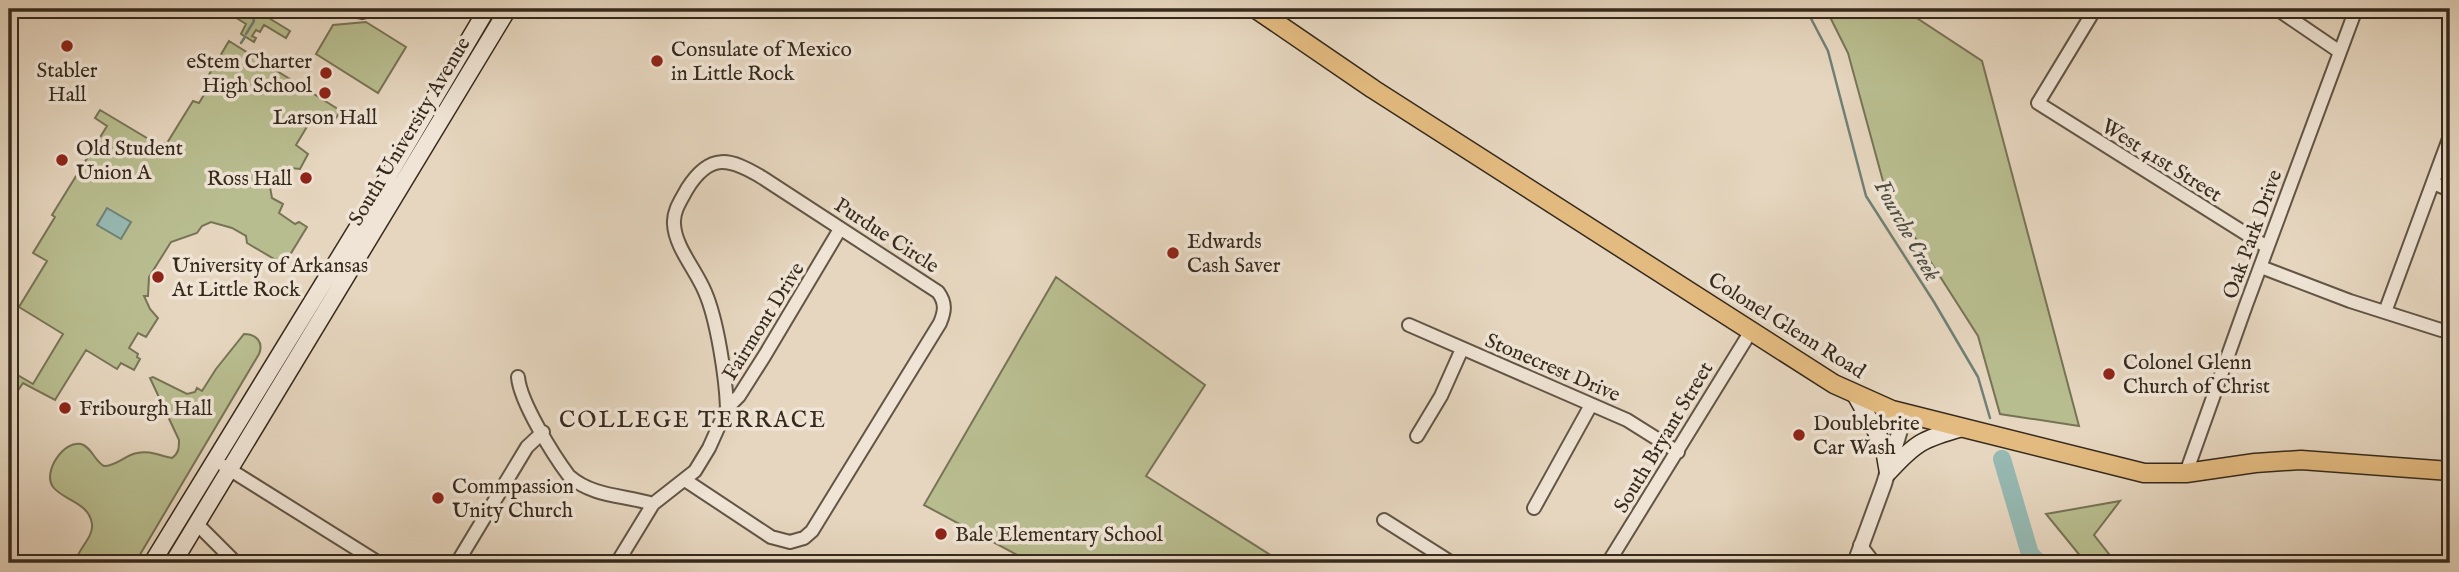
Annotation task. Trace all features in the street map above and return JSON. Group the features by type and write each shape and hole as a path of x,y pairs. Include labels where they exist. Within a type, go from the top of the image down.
{"main road":[{"name":"South University Avenue","path":"173,563 196,523 222,465 487,9"},
{"name":"South University Avenue","path":"152,563 222,465 508,9"},
{"name":"Colonel Glenn Road","path":"1256,9 1384,96 1856,396 1905,413 2144,473 2186,473 2255,463 2301,460 2450,471"},
{"path":"1856,396 1883,444 1888,472"},
{"path":"1888,472 1926,438 1962,428"}],"street":[{"path":"348,9 362,12 373,9"},
{"name":"West 41st Street","path":"2095,9 2038,103 2267,247"},
{"path":"2277,9 2340,52"},
{"name":"Oak Park Drive","path":"2186,473 2356,9"},
{"path":"2385,312 2450,136"},
{"name":"Purdue Circle","path":"685,480 746,522 782,541 797,541 810,533 945,311 945,304 938,292 764,178 741,164 730,163 714,164 702,169 679,202 674,216 676,235 709,302 723,367 727,408"},
{"path":"2433,183 2450,190"},
{"name":"Fairmont Drive","path":"617,563 653,504 695,471 727,408 739,396 759,366 841,229"},
{"path":"2261,267 2441,330"},
{"name":"Stonecrest Drive","path":"1409,325 1628,420 1678,452"},
{"name":"South Bryant Street","path":"1608,563 1751,331"},
{"path":"1417,436 1462,349"},
{"path":"519,377 519,387 542,432 563,468 578,483 596,492 653,504"},
{"path":"1534,508 1591,405"},
{"path":"1855,563 1888,472 1905,413"},
{"path":"457,563 527,447 542,432"},
{"path":"222,465 379,563"},
{"path":"1384,520 1452,563"},
{"path":"196,523 236,563"},
{"path":"1860,545 1874,563"}],"green space":[{"path":"222,9 268,9 264,15 290,31 286,38 264,25 260,32 256,30 252,36 256,38 254,42 241,34 246,24"},
{"path":"1826,9 1903,9 1982,61 2079,426 2000,414 1978,336 1886,192 1848,53"},
{"path":"366,22 406,47 378,93 316,54 333,25"},
{"path":"229,41 341,111 331,125 318,117 311,120 296,145 308,154 300,169 281,167 270,187 272,198 283,204 279,213 295,224 299,222 307,227 285,263 247,243 246,236 232,228 211,222 202,226 197,233 171,242 149,277 148,296 144,296 158,318 146,337 138,333 129,348 138,354 140,359 134,370 121,363 117,369 86,350 55,400 23,383 19,389 9,383 9,370 33,384 63,334 19,307 47,261 33,253 55,217 52,215 107,126 95,118 100,110 157,144 167,143 193,101 199,103 208,88 204,83"},
{"path":"1056,277 1205,385 1146,476 1283,563 1032,563 924,505"},
{"path":"244,334 252,335 258,340 259,354 135,563 75,563 90,534 92,524 81,506 53,487 50,473 56,458 68,447 81,444 104,466 142,452 172,458 178,450 179,440 150,378 153,377 187,394 195,392 197,388 202,391"},
{"path":"2120,501 2094,535 2116,563 2086,563 2046,514"}],"water":[{"path":"107,208 131,222 121,239 97,225"}],"waterway":[{"path":"244,9 248,12"},
{"name":"Fourche Creek","path":"1806,9 1828,51 1866,196 1978,377 1990,418"},
{"path":"246,34 254,21 252,15"},
{"path":"241,43 245,37"},
{"path":"2002,459 2030,554 2039,563"}],"place":[{"name":"Stabler Hall","path":"67,46"},
{"name":"Consulate of Mexico in Little Rock","path":"657,61"},
{"name":"eStem Charter High School","path":"326,73"},
{"name":"Larson Hall","path":"325,93"},
{"name":"Old Student Union A","path":"62,160"},
{"name":"Ross Hall","path":"306,178"},
{"name":"Edwards Cash Saver","path":"1173,253"},
{"name":"University of Arkansas At Little Rock","path":"158,277"},
{"name":"Colonel Glenn Church of Christ","path":"2109,374"},
{"name":"Fribourgh Hall","path":"65,408"},
{"name":"Doublebrite Car Wash","path":"1799,435"},
{"name":"Commpassion Unity Church","path":"438,498"},
{"name":"Bale Elementary School","path":"941,534"}],"district":[{"name":"COLLEGE TERRACE","path":"693,419"}]}
